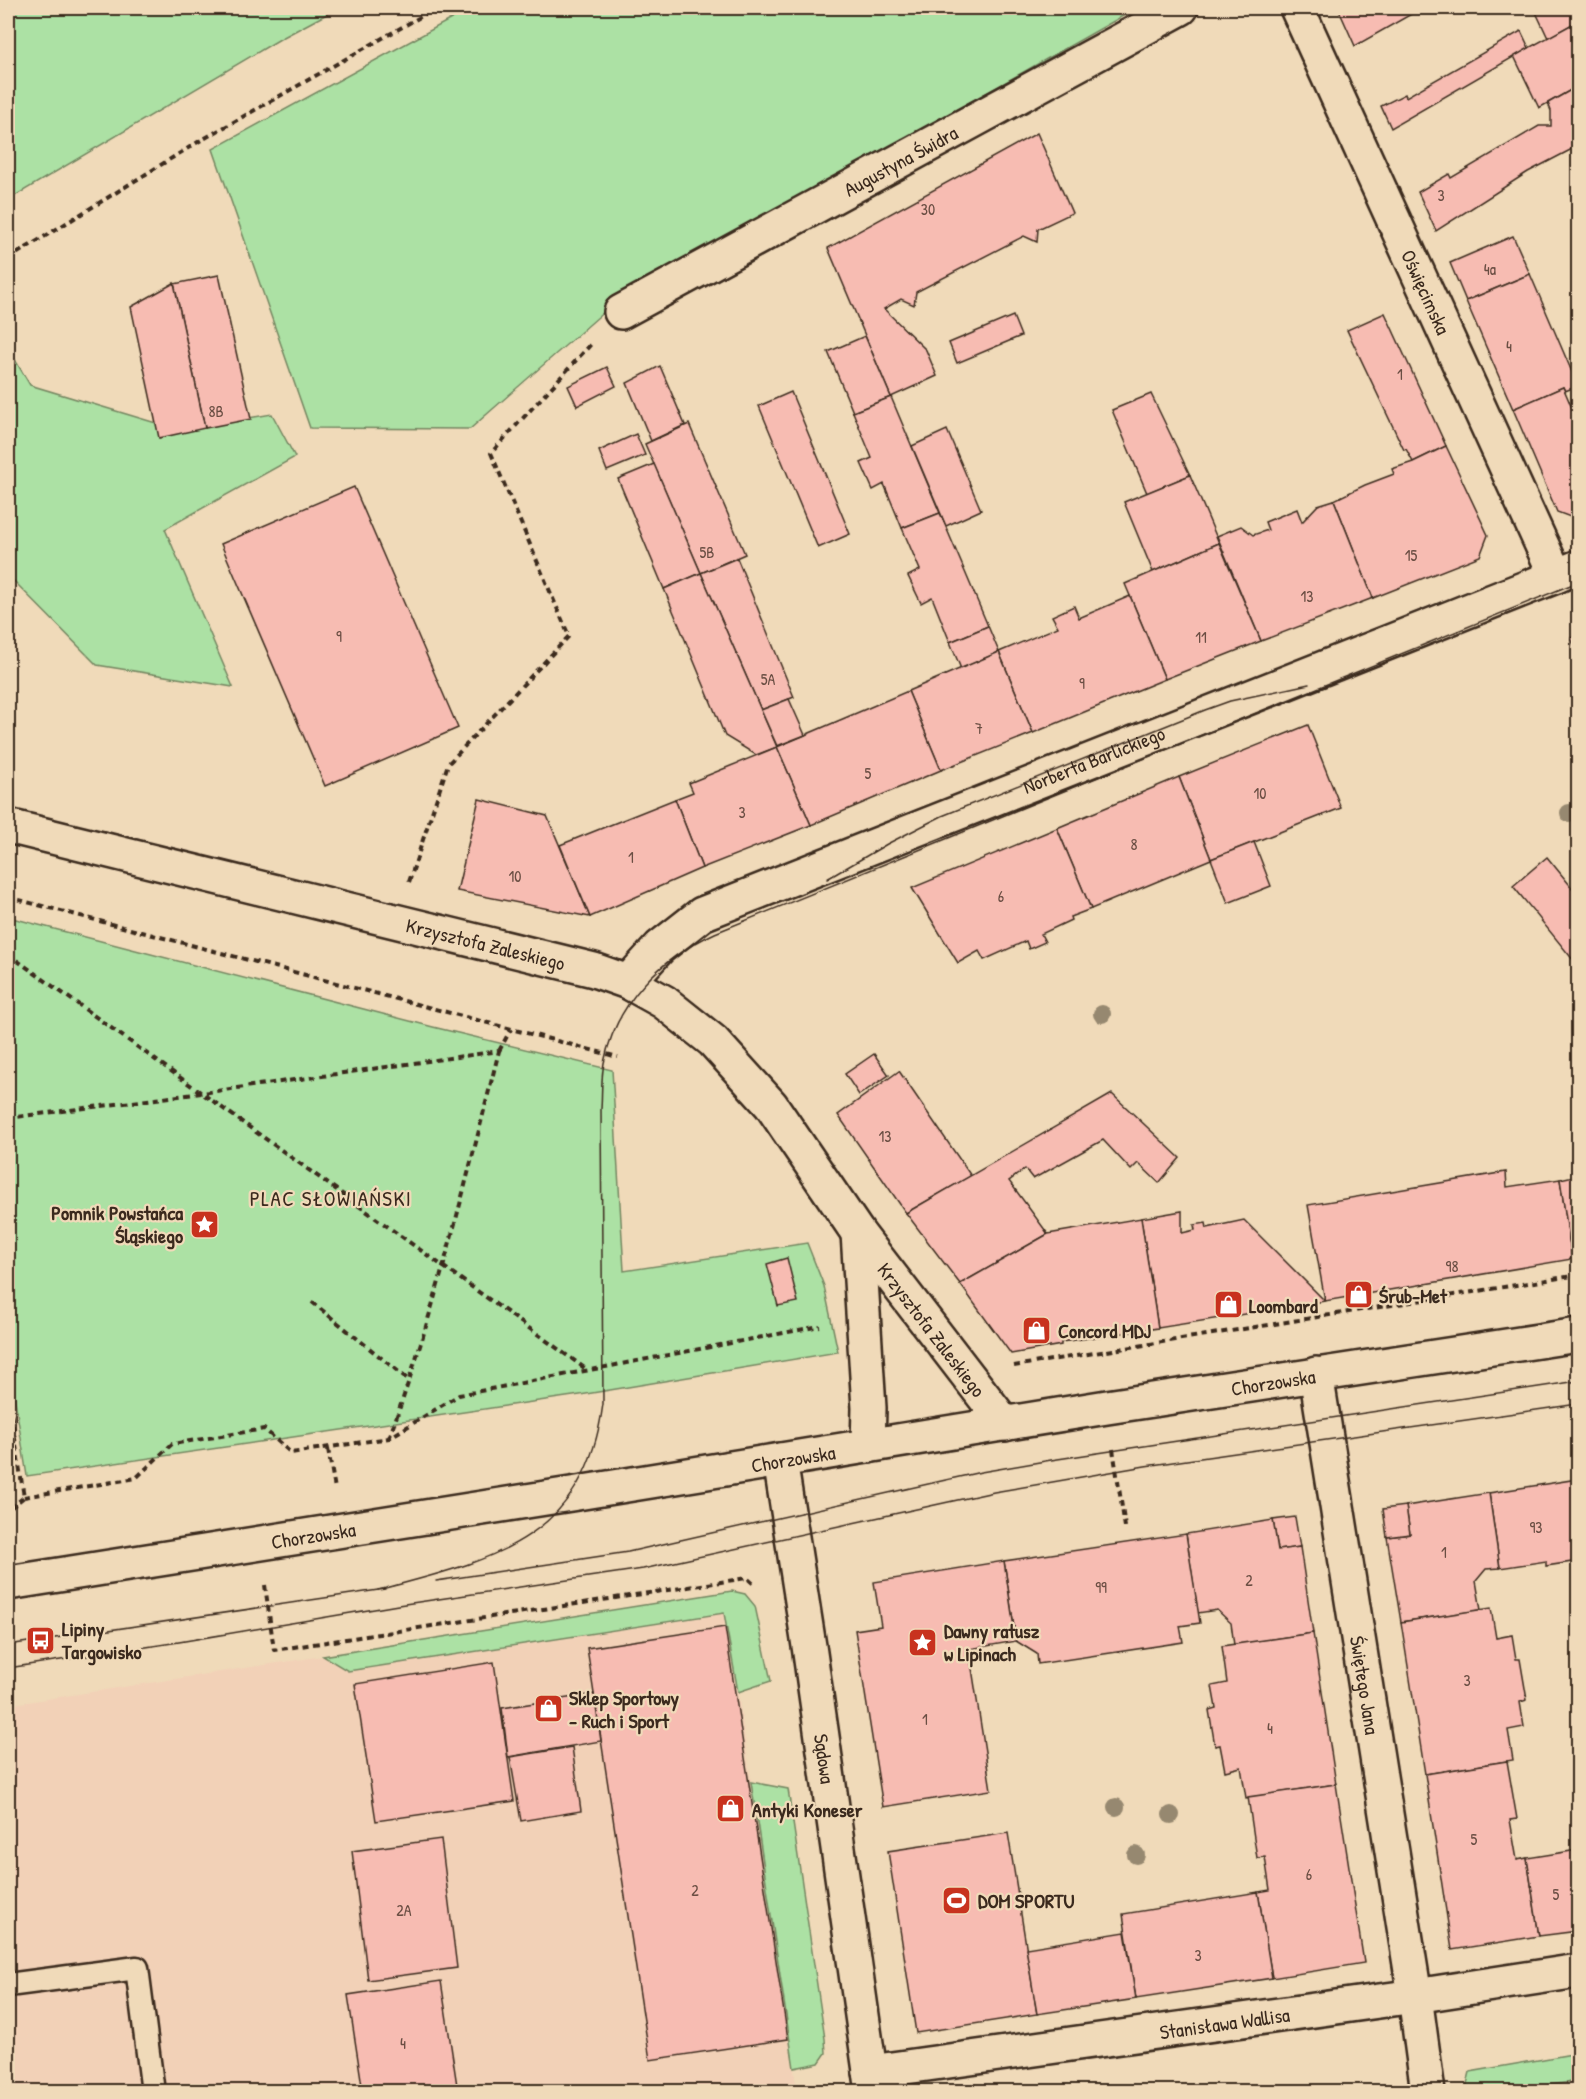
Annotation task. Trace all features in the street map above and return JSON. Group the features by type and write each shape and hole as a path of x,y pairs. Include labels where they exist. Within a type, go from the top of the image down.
{"street":[{"name":"Augustyna Świdra","path":"621,312 1181,8"},
{"name":"Oświęcimska","path":"1297,8 1567,572"},
{"name":"Norberta Barlickiego","path":"628,982 660,947 702,914 1567,572"},
{"name":"Krzysztofa Zaleskiego","path":"8,826 594,970 628,982 663,1002 713,1041 771,1105 858,1233 1005,1424"},
{"name":"Krzysztofa Zaleskiego","path":"858,1233 869,1408 868,1446"},
{"name":"Chorzowska","path":"8,1583 1316,1374 1578,1335"},
{"name":"Świętego Jana","path":"1316,1374 1415,1996"},
{"name":"Sądowa","path":"780,1460 872,2082"},
{"name":"Stanisława Wallisa","path":"872,2082 1578,1971"},
{"path":"1415,1996 1428,2091"}],"lane":[{"path":"8,1985 137,1968 153,2091"}],"path":[{"path":"8,259 198,141 436,8"},
{"path":"397,922 448,764 569,636 491,453 621,312"},
{"path":"8,897 618,1057"},
{"path":"8,954 586,1369"},
{"path":"389,1438 410,1382 444,1266 499,1051 511,1029"},
{"path":"8,1118 499,1051"},
{"path":"1005,1364 1017,1367 1578,1275"},
{"path":"312,1302 410,1382"},
{"path":"8,1510 24,1497 136,1478 172,1444 264,1429 291,1453 389,1438 459,1395 586,1369 822,1326"},
{"path":"8,1394 24,1497"},
{"path":"276,1583 265,1585 274,1650 747,1578 762,1592"}],"shaded area":[{"path":"724,1613 738,1692 797,2091 8,2092 8,1705 323,1656 348,1671"}],"green space":[{"path":"8,8 338,8 280,39 8,200"},
{"path":"478,8 1137,8 614,303 470,429 310,428 213,149 464,12"},
{"path":"8,348 30,385 179,430 272,414 295,457 165,529 233,687 97,665 8,575"},
{"path":"8,917 433,1027 612,1070 624,1271 807,1243 824,1286 838,1352 580,1395 27,1476 8,1356"},
{"path":"732,1591 745,1594 755,1606 771,1681 738,1692 724,1613 348,1671 323,1656"},
{"path":"751,1782 788,1789 826,2053 819,2063 794,2068"},
{"path":"1578,2053 1578,2081 1530,2088 1530,2091 1467,2091 1470,2072"}],"building":[{"path":"1338,8 1422,8 1355,46"},
{"path":"1534,8 1571,8 1578,21 1548,38"},
{"path":"1578,21 1578,86 1539,108 1514,56"},
{"path":"1521,31 1529,48 1391,128 1381,106 1405,94 1406,97"},
{"path":"1578,86 1578,146 1528,172 1436,231 1418,192 1449,174 1451,178 1539,126 1551,126 1551,111 1548,103"},
{"path":"1037,133 1072,213 1038,229 1037,242 1024,236 916,292 914,305 901,299 884,309 926,350 937,376 891,397 828,248"},
{"path":"1513,236 1530,274 1466,301 1450,263"},
{"path":"1530,274 1578,386 1565,391 1563,387 1513,409 1466,301"},
{"path":"219,275 251,419 205,428 174,284"},
{"path":"174,283 205,428 159,438 131,307"},
{"path":"1385,313 1446,446 1413,462 1406,449 1404,450 1347,330"},
{"path":"1013,316 1021,336 957,363 949,343"},
{"path":"865,336 891,397 853,412 828,352"},
{"path":"660,366 685,425 651,441 627,383"},
{"path":"607,367 616,386 577,406 568,386"},
{"path":"1563,387 1578,422 1578,515 1573,518 1557,512 1513,409"},
{"path":"791,392 850,534 818,548 759,406"},
{"path":"1151,394 1190,475 1147,493 1112,410"},
{"path":"891,397 940,513 902,528 884,484 873,490 861,463 872,458 853,412"},
{"path":"689,424 745,554 701,573 645,444"},
{"path":"947,430 981,510 946,526 912,446"},
{"path":"636,434 645,455 607,471 599,451"},
{"path":"1446,446 1488,535 1480,556 1373,598 1334,500 1394,474 1392,469"},
{"path":"654,464 701,573 664,589 618,479"},
{"path":"1190,475 1219,543 1153,572 1124,502"},
{"path":"354,487 458,728 325,786 221,544"},
{"path":"1334,500 1373,598 1261,641 1217,536 1241,526 1253,535 1268,530 1265,522 1297,509 1302,522 1318,505"},
{"path":"940,513 988,626 950,642 932,597 921,603 908,576 920,570 902,528"},
{"path":"1219,543 1261,641 1165,679 1125,584"},
{"path":"737,558 794,697 761,710 701,573"},
{"path":"701,573 777,747 756,755 725,736 664,589"},
{"path":"1130,596 1165,679 1033,733 999,652 1058,627 1052,616 1074,606 1079,618"},
{"path":"988,626 999,652 961,669 950,642"},
{"path":"1578,635 1578,655 1571,638"},
{"path":"999,652 1033,733 941,770 908,691"},
{"path":"908,691 941,770 811,825 777,747"},
{"path":"789,699 805,735 777,746 761,710"},
{"path":"1308,725 1341,808 1211,859 1179,777"},
{"path":"777,747 811,825 702,868 675,799 693,792 689,783"},
{"path":"1179,777 1211,859 1091,909 1057,828"},
{"path":"479,799 547,816 590,917 457,891"},
{"path":"675,799 702,868 590,917 560,845"},
{"path":"1057,828 1091,909 1070,917 1071,920 1041,934 1045,942 1029,949 1026,941 984,960 979,951 958,963 912,888"},
{"path":"1254,842 1271,886 1228,903 1211,859"},
{"path":"1547,857 1578,895 1578,966 1513,886"},
{"path":"874,1054 889,1075 859,1095 845,1074"},
{"path":"899,1071 971,1176 906,1213 838,1115"},
{"path":"1112,1094 1180,1158 1159,1183 1138,1163 1131,1170 1103,1140 1033,1179 1025,1169 1009,1181 1048,1234 960,1284 906,1213"},
{"path":"1506,1172 1507,1187 1560,1179 1572,1259 1325,1301 1308,1205"},
{"path":"1578,1175 1578,1258 1572,1259 1560,1179"},
{"path":"1182,1211 1182,1233 1195,1230 1194,1225 1206,1223 1207,1228 1244,1220 1325,1301 1158,1328 1141,1218"},
{"path":"1141,1218 1158,1328 1061,1342 1061,1345 1011,1354 960,1284 1048,1234"},
{"path":"787,1258 798,1302 778,1306 767,1264"},
{"path":"1578,1479 1578,1561 1546,1566 1546,1561 1500,1568 1489,1493"},
{"path":"1489,1493 1500,1568 1486,1569 1476,1581 1481,1610 1401,1622 1387,1537 1410,1534 1406,1506"},
{"path":"1406,1506 1410,1534 1387,1537 1383,1509"},
{"path":"1295,1517 1300,1547 1278,1550 1273,1520"},
{"path":"1273,1520 1278,1550 1300,1547 1313,1633 1234,1645 1231,1623 1217,1610 1198,1613 1186,1534"},
{"path":"1186,1534 1200,1623 1180,1626 1183,1642 1038,1664 1037,1654 1016,1641 1004,1561"},
{"path":"1004,1561 1016,1641 969,1649 991,1790 883,1807 855,1630 881,1626 874,1582"},
{"path":"1491,1608 1496,1638 1512,1635 1516,1659 1520,1659 1527,1700 1520,1702 1524,1727 1508,1730 1513,1760 1425,1774 1401,1622"},
{"path":"725,1627 788,2039 650,2060 587,1648"},
{"path":"1313,1633 1336,1784 1246,1798 1241,1767 1225,1771 1220,1745 1215,1746 1209,1710 1216,1708 1212,1686 1227,1683 1222,1646"},
{"path":"494,1662 514,1801 376,1821 355,1684"},
{"path":"594,1694 601,1741 508,1757 502,1708"},
{"path":"572,1747 581,1811 521,1821 510,1757"},
{"path":"1507,1761 1517,1819 1510,1820 1517,1860 1527,1858 1539,1936 1452,1950 1425,1774"},
{"path":"1336,1784 1364,1963 1272,1978 1258,1892 1270,1890 1265,1857 1257,1858 1248,1797"},
{"name":"DOM SPORTU","path":"1008,1833 1037,2014 916,2033 888,1851"},
{"path":"441,1839 457,1968 368,1980 352,1851"},
{"path":"1578,1850 1578,1931 1539,1936 1527,1858"},
{"path":"1258,1892 1272,1978 1136,1999 1123,1914"},
{"path":"1125,1932 1136,1999 1037,2014 1026,1948"},
{"path":"441,1981 458,2092 363,2092 348,1995"},
{"path":"1578,2086 1578,2092 1537,2092"}],"tram line":[{"path":"378,1590 459,1567 495,1554 526,1537 554,1515 576,1486 593,1450 603,1404 601,1109 603,1069 610,1041 619,1020 644,984 659,969 695,943 715,933 1578,582"},
{"path":"827,879 887,844 942,816 1230,701 1309,684"},
{"path":"436,1581 628,1552 981,1472 1578,1381"},
{"path":"8,1668 398,1605 643,1569 994,1492 1145,1466 1578,1404"},
{"path":"8,1645 385,1589"}],"place":[{"name":"Pomnik Powstańca Śląskiego","path":"204,1224"},
{"name":"Śrub-Met","path":"1358,1295"},
{"name":"Loombard","path":"1228,1305"},
{"name":"Concord MDJ","path":"1037,1330"},
{"name":"Lipiny Targowisko","path":"41,1640"},
{"name":"Dawny ratusz w Lipinach","path":"923,1642"},
{"name":"Sklep Sportowy - Ruch i Sport","path":"548,1709"},
{"name":"Antyki Koneser","path":"731,1809"},
{"name":"DOM SPORTU","path":"957,1900"}],"district":[{"name":"PLAC SŁOWIAŃSKI","path":"331,1198"}]}
